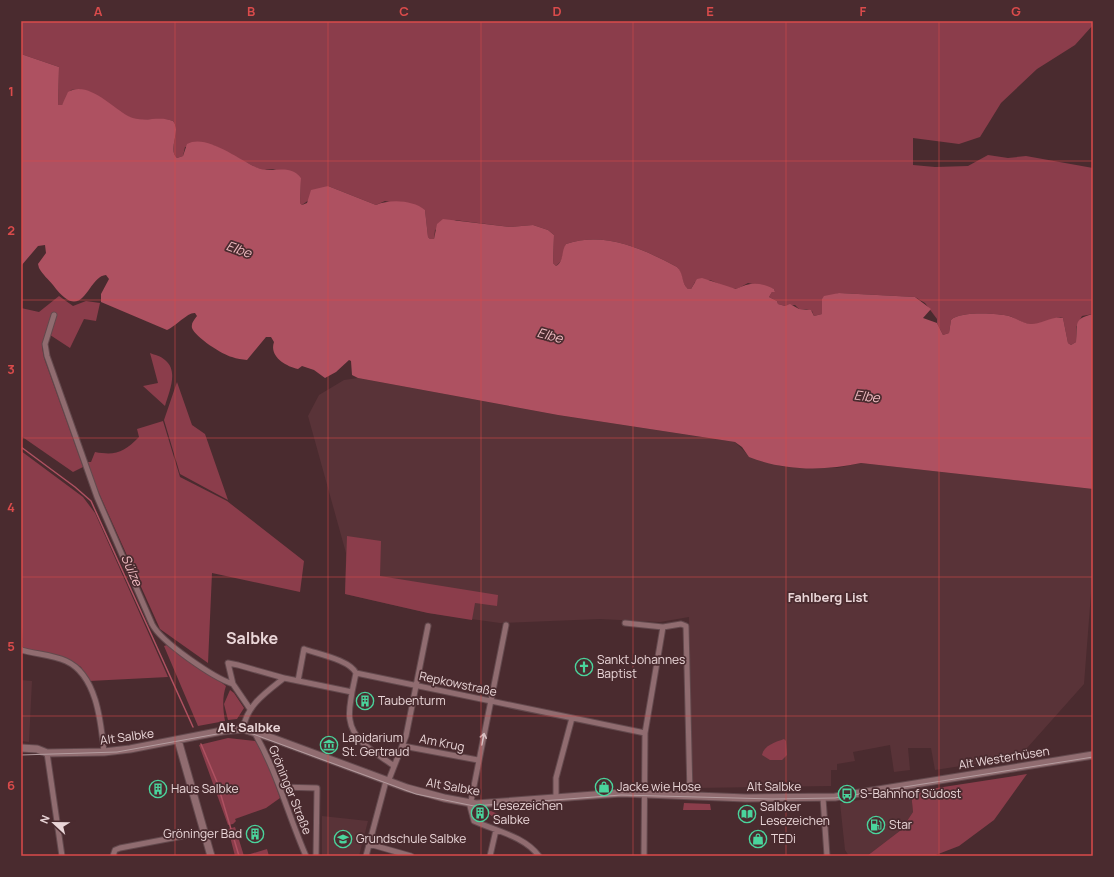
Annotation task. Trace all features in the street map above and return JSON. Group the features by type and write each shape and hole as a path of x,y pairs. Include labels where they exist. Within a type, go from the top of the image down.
{"main road":[{"name":"Alt Salbke","path":"21,748 37,749 47,753 104,752 222,731 243,729 421,793 470,803 644,793 690,796 823,798 918,783"},
{"path":"178,740 211,856"},
{"name":"Alt Westerhüsen","path":"918,783 1093,755"}],"street":[{"path":"54,316 45,344 47,356 97,496 152,624 164,639 203,668 220,679 233,684"},
{"path":"625,623 662,626 683,624 686,628 690,796"},
{"path":"506,625 470,803 473,820 524,842 539,856"},
{"path":"366,856 387,781 403,746 417,685 428,626"},
{"path":"644,856 645,733 662,626"},
{"name":"Repkowstraße","path":"298,681 304,649 341,662 354,669 356,673 645,733"},
{"path":"21,650 64,660 84,676 96,703 100,719 104,752"},
{"path":"250,709 233,684 228,664 238,664 284,678 352,692"},
{"path":"356,673 352,692 350,716 354,730 364,744 394,766"},
{"path":"243,729 250,709 261,696 284,678"},
{"path":"556,798 556,778 572,718"},
{"name":"Gröninger Straße","path":"254,732 262,745 280,787 306,856"},
{"name":"Am Krug","path":"403,746 478,760"},
{"path":"47,753 62,856"},
{"path":"280,787 317,788 316,856"},
{"path":"823,798 827,856"},
{"path":"490,856 496,830"},
{"path":"113,856 115,850 120,848 204,832"},
{"path":"369,844 412,856"}],"shaded area":[{"path":"21,21 1093,21 1093,25 1075,45 1037,69 1001,103 980,137 959,144 913,138 913,165 935,167 968,166 988,155 1008,158 1026,156 1093,168 1093,314 1082,316 1076,327 1076,342 1071,345 1068,343 1063,318 1060,317 1033,324 1021,322 1009,316 1003,315 962,315 951,320 949,333 943,335 937,323 937,319 925,303 915,297 839,293 822,299 822,314 814,316 812,311 799,309 795,305 785,306 778,304 777,301 769,297 772,292 775,292 774,289 748,283 737,289 726,287 710,280 695,282 691,289 688,289 684,284 677,267 637,248 623,244 595,240 566,244 561,261 556,266 553,263 554,235 548,230 533,225 510,227 456,220 435,230 434,239 430,239 428,237 425,210 385,201 376,205 328,186 302,205 300,203 301,178 273,169 264,170 257,168 213,145 185,147 183,156 177,158 173,150 176,130 173,121 163,119 139,120 125,116 96,96 80,90 71,90 62,105 58,105 59,67 21,54"},
{"path":"59,296 73,306 86,301 100,303 96,321 84,319 70,348 47,333 42,347 44,358 83,467 73,472 21,436 21,308 39,312"},
{"path":"150,353 163,359 169,365 171,370 172,382 165,406 143,386 158,383"},
{"path":"358,378 558,415 735,442 746,453 780,466 797,468 837,468 861,463 1093,489 1093,568 1084,684 1019,757 935,770 931,748 908,748 910,770 894,772 890,745 853,752 855,761 837,764 837,770 831,770 831,786 693,788 689,617 660,622 600,619 500,623 428,613 345,594 346,553 308,416 319,395 344,380"},
{"path":"177,382 192,425 205,434 228,500 180,474 164,420"},
{"path":"163,421 180,477 227,501 304,561 300,592 212,573 208,663 160,629 86,464 87,462 91,462 95,452 119,452 139,437 137,429"},
{"path":"21,451 83,497 95,513 168,677 89,681 81,667 73,662 23,648 21,605"},
{"path":"347,536 381,541 380,576 498,595 497,606 475,603 472,620 428,613 345,594"},
{"path":"170,644 226,686 223,703 225,721 198,726 164,646"},
{"path":"21,680 32,681 29,742 21,741"},
{"path":"230,690 234,693 244,708 237,719 228,720 224,704"},
{"path":"228,738 255,741 260,747 267,761 280,798 266,808 235,819 236,821 233,824 228,825 199,745"},
{"path":"784,739 786,741 787,755 782,760 770,760 762,755 768,746"},
{"path":"1027,774 994,820 959,846 933,856 867,856 901,830 913,812 911,792"},
{"path":"911,792 913,812 901,830 867,856 849,856 845,850 840,803"},
{"path":"684,803 710,804 711,810 683,810"},
{"path":"491,811 498,814 496,819 489,814 487,817 483,816 484,812"},
{"name":"Grundschule Salbke","path":"322,816 368,821 359,856 322,856"},
{"path":"235,827 244,856 235,856 228,829"},
{"path":"267,849 269,856 247,856 247,855"}],"water":[{"name":"Elbe","path":"21,54 59,67 58,105 62,105 68,92 75,89 83,89 99,96 128,116 145,120 167,119 173,121 176,135 173,150 177,158 183,156 187,144 203,142 222,149 263,170 291,171 301,178 300,203 302,205 307,203 311,190 328,186 376,205 394,201 414,204 425,210 428,237 430,239 434,239 437,224 443,219 510,227 533,225 548,230 554,235 553,263 556,266 560,262 566,244 595,240 609,241 637,248 677,267 681,272 684,284 688,289 691,289 697,279 702,278 736,289 750,284 760,284 774,289 775,292 772,292 769,297 777,301 778,304 785,306 790,304 799,309 811,310 814,316 822,314 822,299 824,296 839,293 915,297 931,309 923,318 937,323 943,335 949,333 951,320 962,315 1003,315 1030,324 1059,317 1063,318 1068,343 1071,345 1076,342 1077,324 1079,321 1086,316 1093,314 1093,489 861,463 847,466 819,468 776,465 749,457 742,447 735,442 558,415 358,378 352,375 351,361 349,360 336,372 325,378 314,370 302,366 298,369 279,360 274,352 274,342 271,337 266,337 247,360 234,358 222,353 194,332 192,326 197,316 195,313 192,313 167,330 101,302 101,294 109,279 106,275 100,277 78,301 72,301 63,297 39,268 38,264 46,253 45,245 38,246 21,266"}],"waterway":[{"name":"Sülze","path":"21,447 75,487 91,501 193,727"},
{"name":"Sülze","path":"201,744 217,782 239,856"}],"tram line":[{"path":"21,755 117,752 241,731 253,734 416,794 474,806 621,795 773,799 835,798 1093,757"}],"place":[{"name":"Sankt Johannes Baptist","path":"584,667"},
{"name":"Taubenturm","path":"365,701"},
{"name":"Lapidarium St. Gertraud","path":"329,745"},
{"name":"Jacke wie Hose","path":"604,787"},
{"name":"Haus Salbke","path":"158,789"},
{"name":"S-Bahnhof Südost","path":"847,794"},
{"name":"Lesezeichen Salbke","path":"480,813"},
{"name":"Salbker Lesezeichen","path":"747,814"},
{"name":"Star","path":"876,825"},
{"name":"Gröninger Bad","path":"255,834"},
{"name":"Grundschule Salbke","path":"343,839"},
{"name":"TEDi","path":"758,839"}],"district":[{"name":"Fahlberg List","path":"828,597"},
{"name":"Salbke","path":"252,638"},
{"name":"Alt Salbke","path":"249,727"}]}
